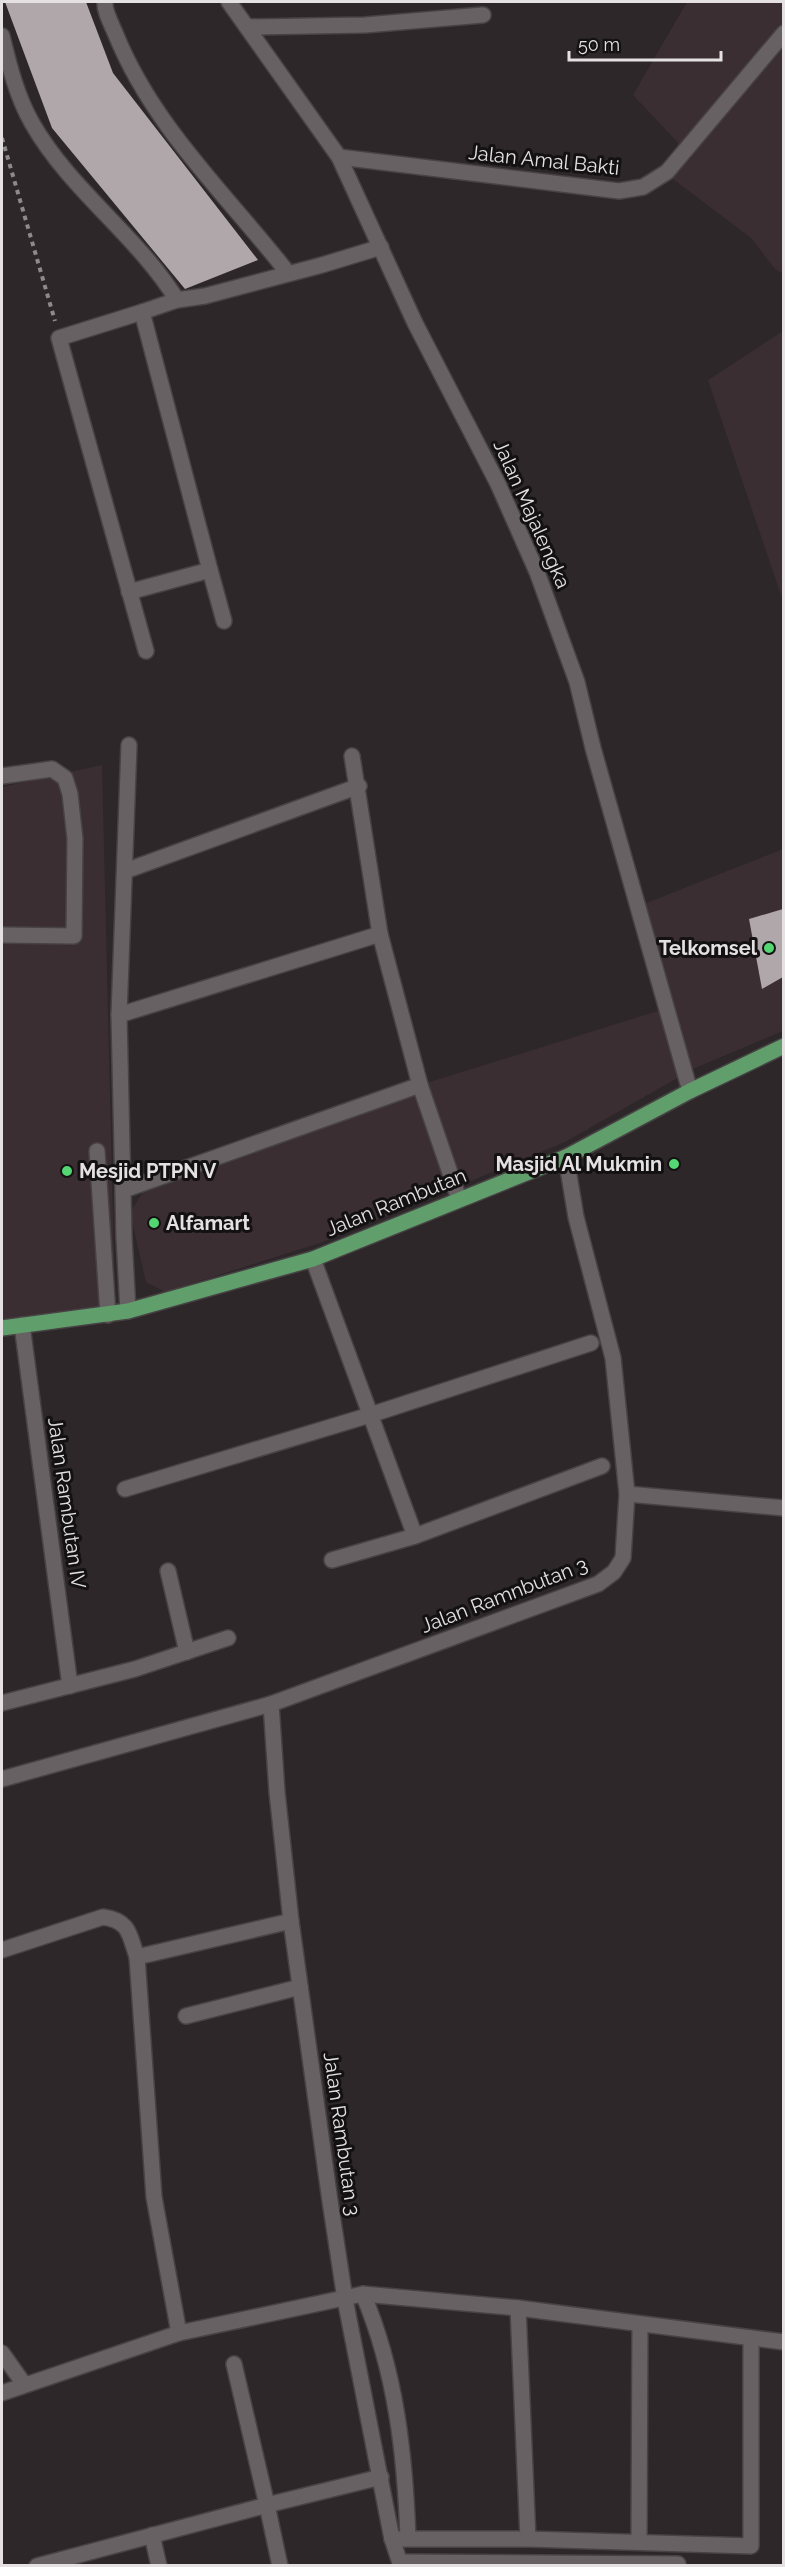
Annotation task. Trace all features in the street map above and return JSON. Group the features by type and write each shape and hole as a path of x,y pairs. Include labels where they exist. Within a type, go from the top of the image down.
{"main road":[{"name":"Jalan Rambutan","path":"2,1328 128,1311 313,1259 566,1157 690,1090 783,1046"}],"street":[{"path":"104,2 126,58 145,95 183,147 288,273"},
{"name":"Jalan Majalengka","path":"229,2 339,157 415,322 498,484 559,629 577,682 593,748 690,1090"},
{"path":"247,27 365,25 483,15"},
{"name":"Jalan Amal Bakti","path":"339,157 619,191 643,187 667,172 783,33"},
{"path":"2,36 11,71 32,123 74,181 165,281 177,300"},
{"path":"146,651 59,338 177,300 205,296 381,247"},
{"path":"142,312 224,621"},
{"path":"129,592 210,570"},
{"path":"128,1311 119,1015 129,746"},
{"path":"352,756 380,934 420,1085 459,1199"},
{"path":"2,776 52,769 65,778 70,794 75,839 74,936 2,935"},
{"path":"125,871 358,786"},
{"path":"119,1015 380,934"},
{"path":"124,1190 420,1085"},
{"path":"97,1151 108,1315"},
{"name":"Jalan Ramnbutan 3","path":"2,1779 271,1704 598,1584 614,1572 623,1558 627,1494 613,1358 576,1217 566,1157"},
{"path":"313,1259 415,1536"},
{"name":"Jalan Rambutan IV","path":"22,1325 70,1686"},
{"path":"125,1489 370,1415 591,1343"},
{"path":"332,1560 415,1536 602,1466"},
{"path":"627,1494 783,1508"},
{"path":"168,1571 187,1652"},
{"path":"2,1703 70,1686 228,1638"},
{"name":"Jalan Rambutan 3","path":"271,1704 277,1792 291,1921 345,2299 381,2477 400,2538 400,2564"},
{"path":"2,1950 103,1917 117,1919 125,1925 137,1957 154,2197 179,2333"},
{"path":"137,1957 291,1921"},
{"path":"186,2016 300,1987"},
{"path":"363,2294 377,2328 396,2404 406,2486 400,2538 528,2539 751,2546 751,2338"},
{"path":"2,2393 179,2333 363,2294 518,2308 783,2342"},
{"path":"518,2308 528,2539"},
{"path":"639,2542 640,2324"},
{"path":"2,2353 24,2384"},
{"path":"234,2364 280,2565"},
{"path":"38,2565 381,2477"},
{"path":"152,2535 159,2565"},
{"path":"400,2564 678,2564"}],"path":[{"path":"2,138 59,338"}],"shaded area":[{"path":"687,2 783,2 783,274 775,269 751,238 669,176 684,149 633,95"},
{"path":"783,331 783,601 708,380"},
{"path":"102,765 115,1304 2,1319 2,787"},
{"path":"783,849 783,1031 695,1068 565,1142 320,1243 165,1292 146,1282 130,1212 146,1188 430,1082 674,1006 644,904"}],"building":[{"path":"5,2 86,2 113,73 258,260 185,289 52,128"},
{"name":"Telkomsel","path":"783,909 783,977 762,989 749,919"}],"place":[{"name":"Telkomsel","path":"769,948"},
{"name":"Masjid Al Mukmin","path":"674,1164"},
{"name":"Mesjid PTPN V","path":"67,1171"},
{"name":"Alfamart","path":"154,1223"}]}
